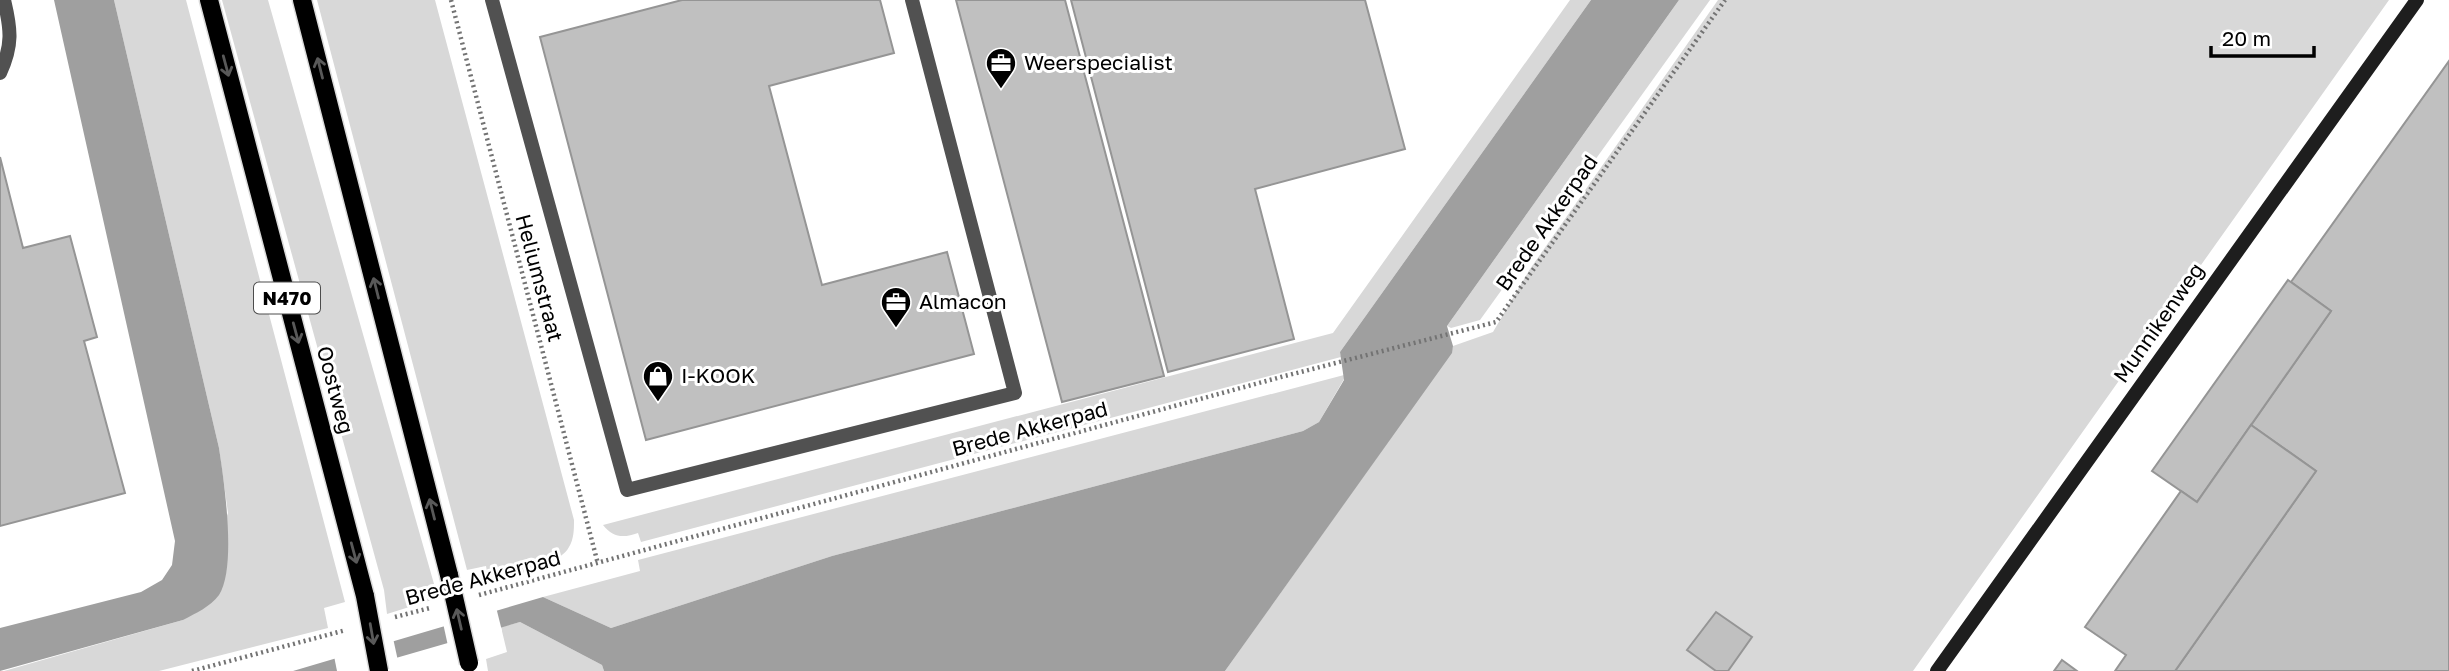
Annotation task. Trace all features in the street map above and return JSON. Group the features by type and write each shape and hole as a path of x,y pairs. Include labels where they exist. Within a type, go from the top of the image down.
{"main road":[{"name":"Oostweg","path":"209,0 365,596 379,671"},
{"path":"302,0 449,575 469,667"}],"street":[{"path":"0,73 7,58 11,32 4,0"},
{"path":"492,0 626,491 1015,393 912,0"},
{"name":"Munnikenweg","path":"1937,671 2417,0"}],"path":[{"name":"Heliumstraat","path":"451,0 598,564"},
{"name":"Brede Akkerpad","path":"476,596 1281,377 1496,322 1726,0"},
{"name":"Brede Akkerpad","path":"395,617 435,607"},
{"path":"192,671 354,628"}],"shaded area":[{"path":"54,0 114,0 219,448 228,523 227,565 219,595 207,606 183,620 0,671 0,628 141,592 162,580 172,565 175,541"},
{"path":"114,0 186,0 345,602 324,608 328,628 159,671 4,671 183,620 228,513 219,448"},
{"path":"222,0 268,0 438,598 387,614 384,590"},
{"path":"317,0 435,0 574,520 572,541 564,554 533,570 489,583 486,566 467,570"},
{"path":"1570,0 1591,0 1340,352 1341,357 641,542 638,533 619,536 603,525 1333,333"},
{"path":"1591,0 1679,0 1447,326 1453,346 1452,353 1225,671 604,671 602,665 520,622 351,671 293,671 543,597 611,628 832,556 1303,431 1319,422 1344,380 1340,352"},
{"path":"1679,0 1710,0 1480,320 1451,328 1447,326"},
{"path":"1718,0 2389,0 1913,671 1225,671 1451,353 1453,346 1493,332 1530,269"},
{"path":"1344,375 1319,422 1303,431 832,556 611,628 543,597 640,571 638,560"},
{"path":"520,622 602,665 604,671 488,671 486,659 507,652 501,627"}],"pier":[{"path":"496,607 502,631 448,646 443,623"},
{"path":"393,638 398,661 363,671 337,671 334,656"}],"building":[{"path":"682,0 880,0 894,53 769,86 822,285 947,252 974,354 646,440 540,37"},
{"path":"956,0 1065,0 1164,376 1062,402"},
{"path":"1071,0 1365,0 1405,149 1255,189 1294,339 1168,372"},
{"path":"2449,61 2449,671 2175,671 2316,471 2251,425 2331,311 2291,282"},
{"path":"0,157 23,248 70,236 97,337 84,341 125,493 0,526"},
{"path":"2288,280 2331,311 2197,502 2152,471"},
{"path":"2251,425 2316,471 2175,671 2115,671 2126,655 2085,627 2181,491 2197,502"},
{"path":"1716,612 1752,637 1728,671 1716,671 1687,650"},
{"path":"2062,660 2077,671 2054,671"}],"place":[{"name":"Weerspecialist","path":"1001,90"},
{"name":"Almacon","path":"896,329"},
{"name":"I-KOOK","path":"658,403"}]}
